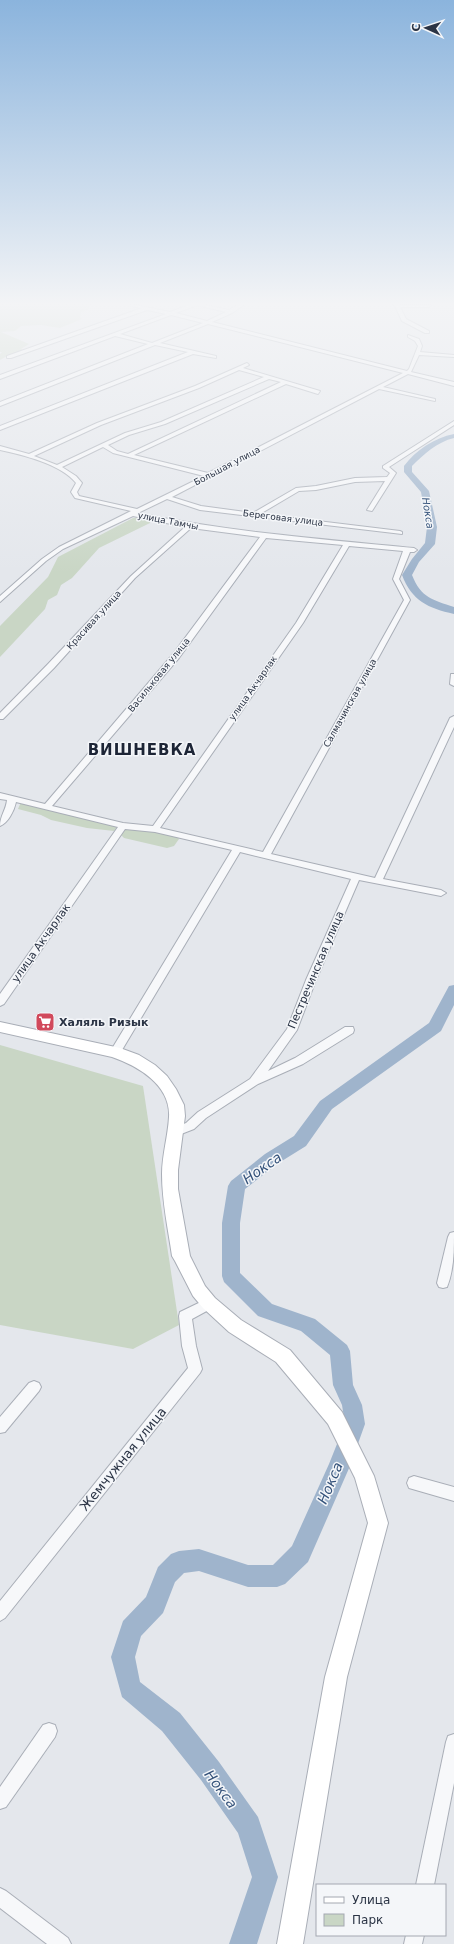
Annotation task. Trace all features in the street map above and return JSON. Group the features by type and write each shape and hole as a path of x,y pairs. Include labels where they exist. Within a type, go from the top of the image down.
{"street":[{"path":"0,404 31,392"},
{"path":"0,428 92,392"},
{"path":"30,456 99,424 184,392"},
{"path":"57,468 127,434 163,423 235,392"},
{"path":"130,456 265,392"},
{"name":"Большая улица","path":"1,597 52,554 99,529 167,497 369,392"},
{"path":"398,392 433,400"},
{"path":"370,510 393,473 385,467 454,423"},
{"path":"103,445 115,452 166,463 208,475"},
{"name":"улица Тамчы","path":"0,448 30,456 78,479 80,483 74,492 77,497 134,510 133,514 190,526 264,536 411,550"},
{"path":"253,515 298,489 316,488 355,480 388,479"},
{"name":"Береговая улица","path":"167,497 191,506 400,533"},
{"name":"Красивая улица","path":"0,717 51,666 133,577 190,526"},
{"name":"Васильковая улица","path":"46,808 176,656 264,536"},
{"name":"улица Акчарлак","path":"155,829 299,623 346,545"},
{"name":"Салмачинская улица","path":"266,854 407,600 396,579 411,550"},
{"path":"454,676 454,684"},
{"path":"378,881 454,718"},
{"path":"0,796 123,826 155,829 266,854 356,877 441,893"},
{"path":"0,823 10,810 12,799"},
{"name":"улица Акчарлак","path":"0,1002 123,826"},
{"path":"115,1052 238,848"},
{"name":"Пестречинская улица","path":"176,1132 190,1126 202,1115 254,1082 292,1030 311,980 356,877"},
{"path":"0,1027 115,1052 134,1059 150,1069 162,1080 171,1093 176,1105 176,1132 170,1170 170,1189 181,1256 199,1291 209,1303 235,1326 283,1356 335,1418 364,1476 378,1523 336,1677 290,1944"},
{"path":"254,1082 299,1061 350,1030"},
{"path":"443,1283 454,1237"},
{"name":"Жемчужная улица","path":"0,1613 195,1369 189,1346 185,1316 209,1303"},
{"path":"0,1427 34,1387"},
{"path":"414,1483 454,1494"},
{"path":"0,1801 49,1731"},
{"path":"425,1884 454,1742"},
{"path":"0,1897 62,1944"}],"green space":[{"path":"142,517 149,519 150,523 99,548 72,578 61,585 57,595 48,600 45,609 0,657 0,626 48,577 58,557 133,518"},
{"path":"21,802 114,821 117,827 114,831 87,828 51,820 41,815 18,809"},
{"path":"133,826 176,835 179,839 174,846 167,848 124,838 120,834 125,828"},
{"path":"0,1045 143,1086 179,1325 133,1349 0,1325"}],"waterway":[{"name":"Нокса","path":"454,436 435,443 408,466 408,472 425,491 432,527 430,544 415,561 407,575 414,591 424,600 454,611"},
{"name":"Нокса","path":"243,1944 248,1933 265,1877 249,1826 210,1771 171,1722 130,1689 123,1657 131,1629 155,1605 166,1575 179,1562 199,1560 248,1576 277,1576 300,1554 339,1466 355,1424 352,1405 343,1385 340,1351 308,1325 265,1310 231,1276 231,1223 237,1186 271,1159 300,1141 326,1105 435,1027 454,990"}],"place":[{"name":"Халяль Ризык","path":"45,1022"}],"district":[{"name":"ВИШНЕВКА","path":"142,750"}]}
